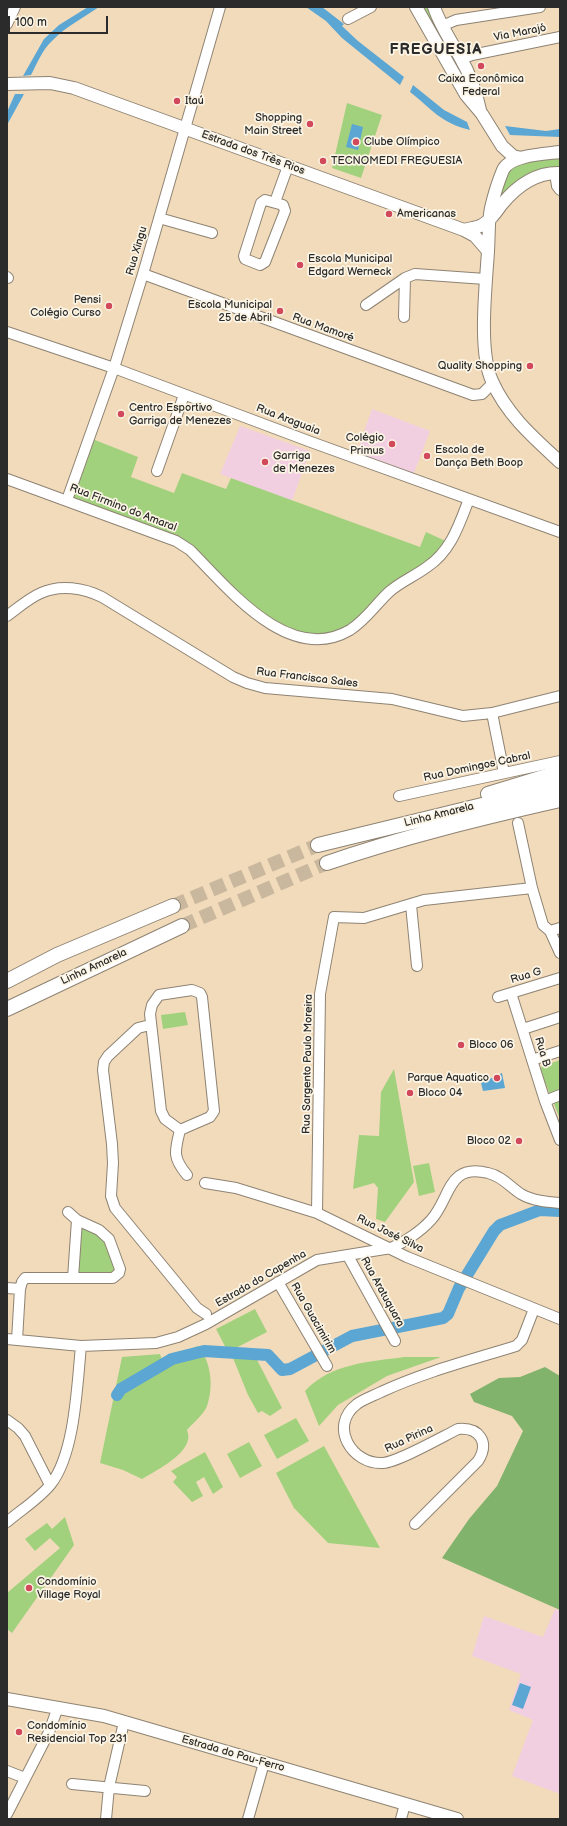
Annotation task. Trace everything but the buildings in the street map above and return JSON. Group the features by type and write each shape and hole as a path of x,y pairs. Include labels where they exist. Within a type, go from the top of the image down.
{"highway":[{"path":"429,818 485,795 560,772"},
{"name":"Linha Amarela","path":"318,845 560,786"},
{"name":"Linha Amarela","path":"327,863 373,848 468,821 560,800"},
{"path":"7,981 57,955 173,906"},
{"name":"Linha Amarela","path":"7,1009 182,926"}],"main road":[{"path":"416,7 466,95 480,111 502,146 513,156 521,158"},
{"path":"434,7 442,26 461,59 476,90 480,111"},
{"name":"Estrada dos Três Rios","path":"7,84 38,83 61,85 186,128 464,230 475,236 488,251"},
{"path":"560,152 521,158 509,163 504,168 493,202 490,219 485,280 486,357 493,383 511,413 534,439 560,462"},
{"path":"464,230 477,227 490,219 509,196 521,186 538,176 557,173"},
{"name":"Estrada do Pau-Ferro","path":"7,1699 58,1707 124,1722 456,1819"}],"street":[{"path":"7,24 15,7"},
{"name":"Rua Xingu","path":"67,500 114,368 186,128 220,7"},
{"path":"348,19 371,7"},
{"path":"442,26 456,20 540,7"},
{"name":"Via Marajó","path":"461,59 472,55 560,37"},
{"path":"275,202 288,166"},
{"path":"557,173 557,186 560,190"},
{"path":"265,200 275,202 283,205 285,211 265,262 260,265 245,259 244,253 261,203 265,200"},
{"path":"159,218 212,233"},
{"name":"Rua Mamoré","path":"143,274 472,395 482,394 493,383"},
{"path":"366,305 405,278 415,274 485,280"},
{"path":"404,317 405,278"},
{"name":"Rua Araguaia","path":"7,332 114,368 560,532"},
{"path":"157,471 184,395"},
{"name":"Rua Firmino do Amaral","path":"7,479 176,541 190,550 265,621 287,633 318,639 334,637 351,630 359,624 389,592 439,558 453,539 469,499"},
{"name":"Rua Francisca Sales","path":"7,616 41,593 53,589 78,589 89,591 102,597 233,677 265,688 392,699 462,716 492,713 560,696"},
{"path":"492,713 504,773"},
{"name":"Rua Domingos Cabral","path":"399,796 560,761"},
{"path":"518,823 532,888 543,925 555,930 560,953"},
{"path":"417,966 411,905 424,900 532,888"},
{"name":"Rua Sargento Paulo Moreira","path":"317,1213 320,994 334,917 364,918 411,905"},
{"name":"Rua G","path":"498,997 560,978"},
{"path":"192,990 200,993 202,997 206,1021 214,1111 210,1117 180,1130 165,1119 162,1111 150,1025 152,1005 159,995 192,990"},
{"name":"Rua B","path":"511,993 532,1060 560,1140"},
{"path":"523,1029 560,1017"},
{"path":"150,1025 138,1028 133,1032 108,1056 104,1062 113,1163 111,1196 113,1201 134,1229 167,1268 197,1308 209,1318"},
{"path":"532,1060 560,1051"},
{"path":"546,1101 560,1095"},
{"path":"180,1130 175,1152 182,1170 187,1175"},
{"name":"Estrada do Capenha","path":"12,1339 82,1346 156,1343 178,1337 209,1318 317,1260 391,1248 399,1244 431,1220 454,1180 465,1173 479,1171 490,1173 500,1177 531,1199 560,1204"},
{"name":"Rua José Silva","path":"205,1183 236,1188 317,1213 456,1278 560,1319"},
{"path":"12,1339 20,1289 25,1278 113,1278 119,1273 120,1269 109,1239 99,1230 77,1220 68,1212"},
{"path":"73,1278 77,1220"},
{"name":"Rua Aratuquara","path":"348,1256 395,1341"},
{"name":"Rua Guacimirim","path":"278,1282 327,1366"},
{"path":"7,1288 20,1289"},
{"name":"Rua Pirina","path":"415,1524 478,1461 482,1454 484,1445 481,1437 475,1431 458,1429 391,1462 372,1462 364,1459 355,1452 346,1440 343,1430 346,1416 358,1403 398,1384 516,1346 522,1340 534,1309"},
{"path":"7,1522 50,1485 59,1472 70,1440 82,1346"},
{"path":"7,1420 26,1436 50,1485"},
{"path":"7,1814 49,1732 58,1707"},
{"path":"106,1819 109,1787 124,1722"},
{"path":"248,1819 264,1763"},
{"path":"7,1771 25,1778"},
{"path":"72,1784 145,1791"},
{"path":"401,1819 405,1804"}],"shaded area":[{"name":"Colégio Primus","path":"372,409 430,431 412,478 355,457"},
{"name":"Garriga de Menezes","path":"240,426 310,451 292,501 220,474"},
{"path":"555,1609 560,1610 560,1794 512,1776 533,1720 509,1710 521,1674 472,1656 484,1616 543,1637"}],"green space":[{"path":"420,7 429,7 460,68 458,70"},
{"name":"Clube Olímpico","path":"347,103 382,115 361,178 332,168"},
{"path":"560,156 560,168 497,204 505,179 513,167 522,162"},
{"path":"90,438 138,457 131,477 174,493 182,473 226,489 231,478 420,547 426,532 450,543 392,589 360,622 323,637 286,630 252,608 188,545 69,500"},
{"path":"185,1012 188,1025 163,1029 161,1015"},
{"path":"560,1060 560,1119 540,1070 542,1066"},
{"path":"394,1069 414,1182 385,1222 376,1219 378,1188 374,1183 353,1189 359,1135 379,1136 381,1092"},
{"path":"429,1163 435,1192 419,1196 413,1166"},
{"path":"82,1227 97,1235 106,1244 115,1272 114,1275 77,1275 80,1229"},
{"path":"255,1309 267,1332 228,1352 216,1329"},
{"path":"198,1346 206,1359 210,1374 211,1382 209,1398 207,1406 203,1412 187,1430 188,1440 181,1452 161,1468 142,1479 123,1470 100,1463 122,1357 160,1354 162,1360"},
{"path":"255,1356 282,1408 270,1416 262,1411 258,1413 248,1395 233,1358"},
{"path":"404,1357 441,1357 387,1376 338,1405 319,1426 305,1391 315,1382 339,1369 351,1365"},
{"path":"545,1367 560,1376 560,1610 442,1558 469,1519 497,1486 523,1431 512,1416 474,1402 470,1394 499,1378 520,1377"},
{"path":"296,1418 309,1441 277,1459 264,1435"},
{"path":"249,1442 262,1466 240,1478 227,1454"},
{"path":"324,1446 380,1548 328,1543 294,1508 276,1473"},
{"path":"205,1452 223,1487 213,1494 204,1477 196,1482 203,1496 192,1502 173,1482 177,1477 171,1471"},
{"path":"65,1517 74,1545 12,1633 7,1629 7,1593 60,1548 50,1538 35,1551 25,1539 47,1523 52,1529"}],"water":[{"path":"88,7 99,7 57,36 45,49 31,75 23,76 44,39 59,25"},
{"path":"306,7 322,7 344,24 342,26 358,41 404,77 400,85 342,38 326,21"},
{"path":"413,85 444,110 467,122 470,130 443,119 410,92"},
{"path":"15,94 24,94 7,125 7,112"},
{"path":"352,124 363,127 358,150 346,147"},
{"path":"505,126 546,131 560,129 560,137 510,135"},
{"name":"Parque Aquatico","path":"502,1073 505,1088 483,1091 481,1083"},
{"path":"520,1683 531,1687 523,1709 512,1705"}],"waterway":[{"path":"117,1395 121,1389 172,1359 204,1351 268,1355 282,1370 290,1369 352,1336 443,1318 448,1314 459,1288 494,1231 500,1225 540,1210 560,1211"}],"tunnel":[{"path":"173,906 318,845"},
{"path":"182,926 327,863"}],"place":[{"name":"Caixa Econômica Federal","path":"481,66"},
{"name":"Itaú","path":"177,101"},
{"name":"Shopping Main Street","path":"310,124"},
{"name":"Clube Olímpico","path":"356,142"},
{"name":"TECNOMEDI FREGUESIA","path":"323,161"},
{"name":"Americanas","path":"389,214"},
{"name":"Escola Municipal Edgard Werneck","path":"300,265"},
{"name":"Pensi Colégio Curso","path":"109,306"},
{"name":"Escola Municipal 25 de Abril","path":"280,311"},
{"name":"Quality Shopping","path":"530,366"},
{"name":"Centro Esportivo Garriga de Menezes","path":"121,414"},
{"name":"Colégio Primus","path":"392,444"},
{"name":"Escola de Dança Beth Boop","path":"427,456"},
{"name":"Garriga de Menezes","path":"265,462"},
{"name":"Bloco 06","path":"461,1045"},
{"name":"Parque Aquatico","path":"497,1078"},
{"name":"Bloco 04","path":"410,1093"},
{"name":"Bloco 02","path":"519,1141"},
{"name":"Condomínio Village Royal","path":"29,1588"},
{"name":"Condomínio Residencial Top 231","path":"19,1732"}],"district":[{"name":"FREGUESIA","path":"436,50"}]}
